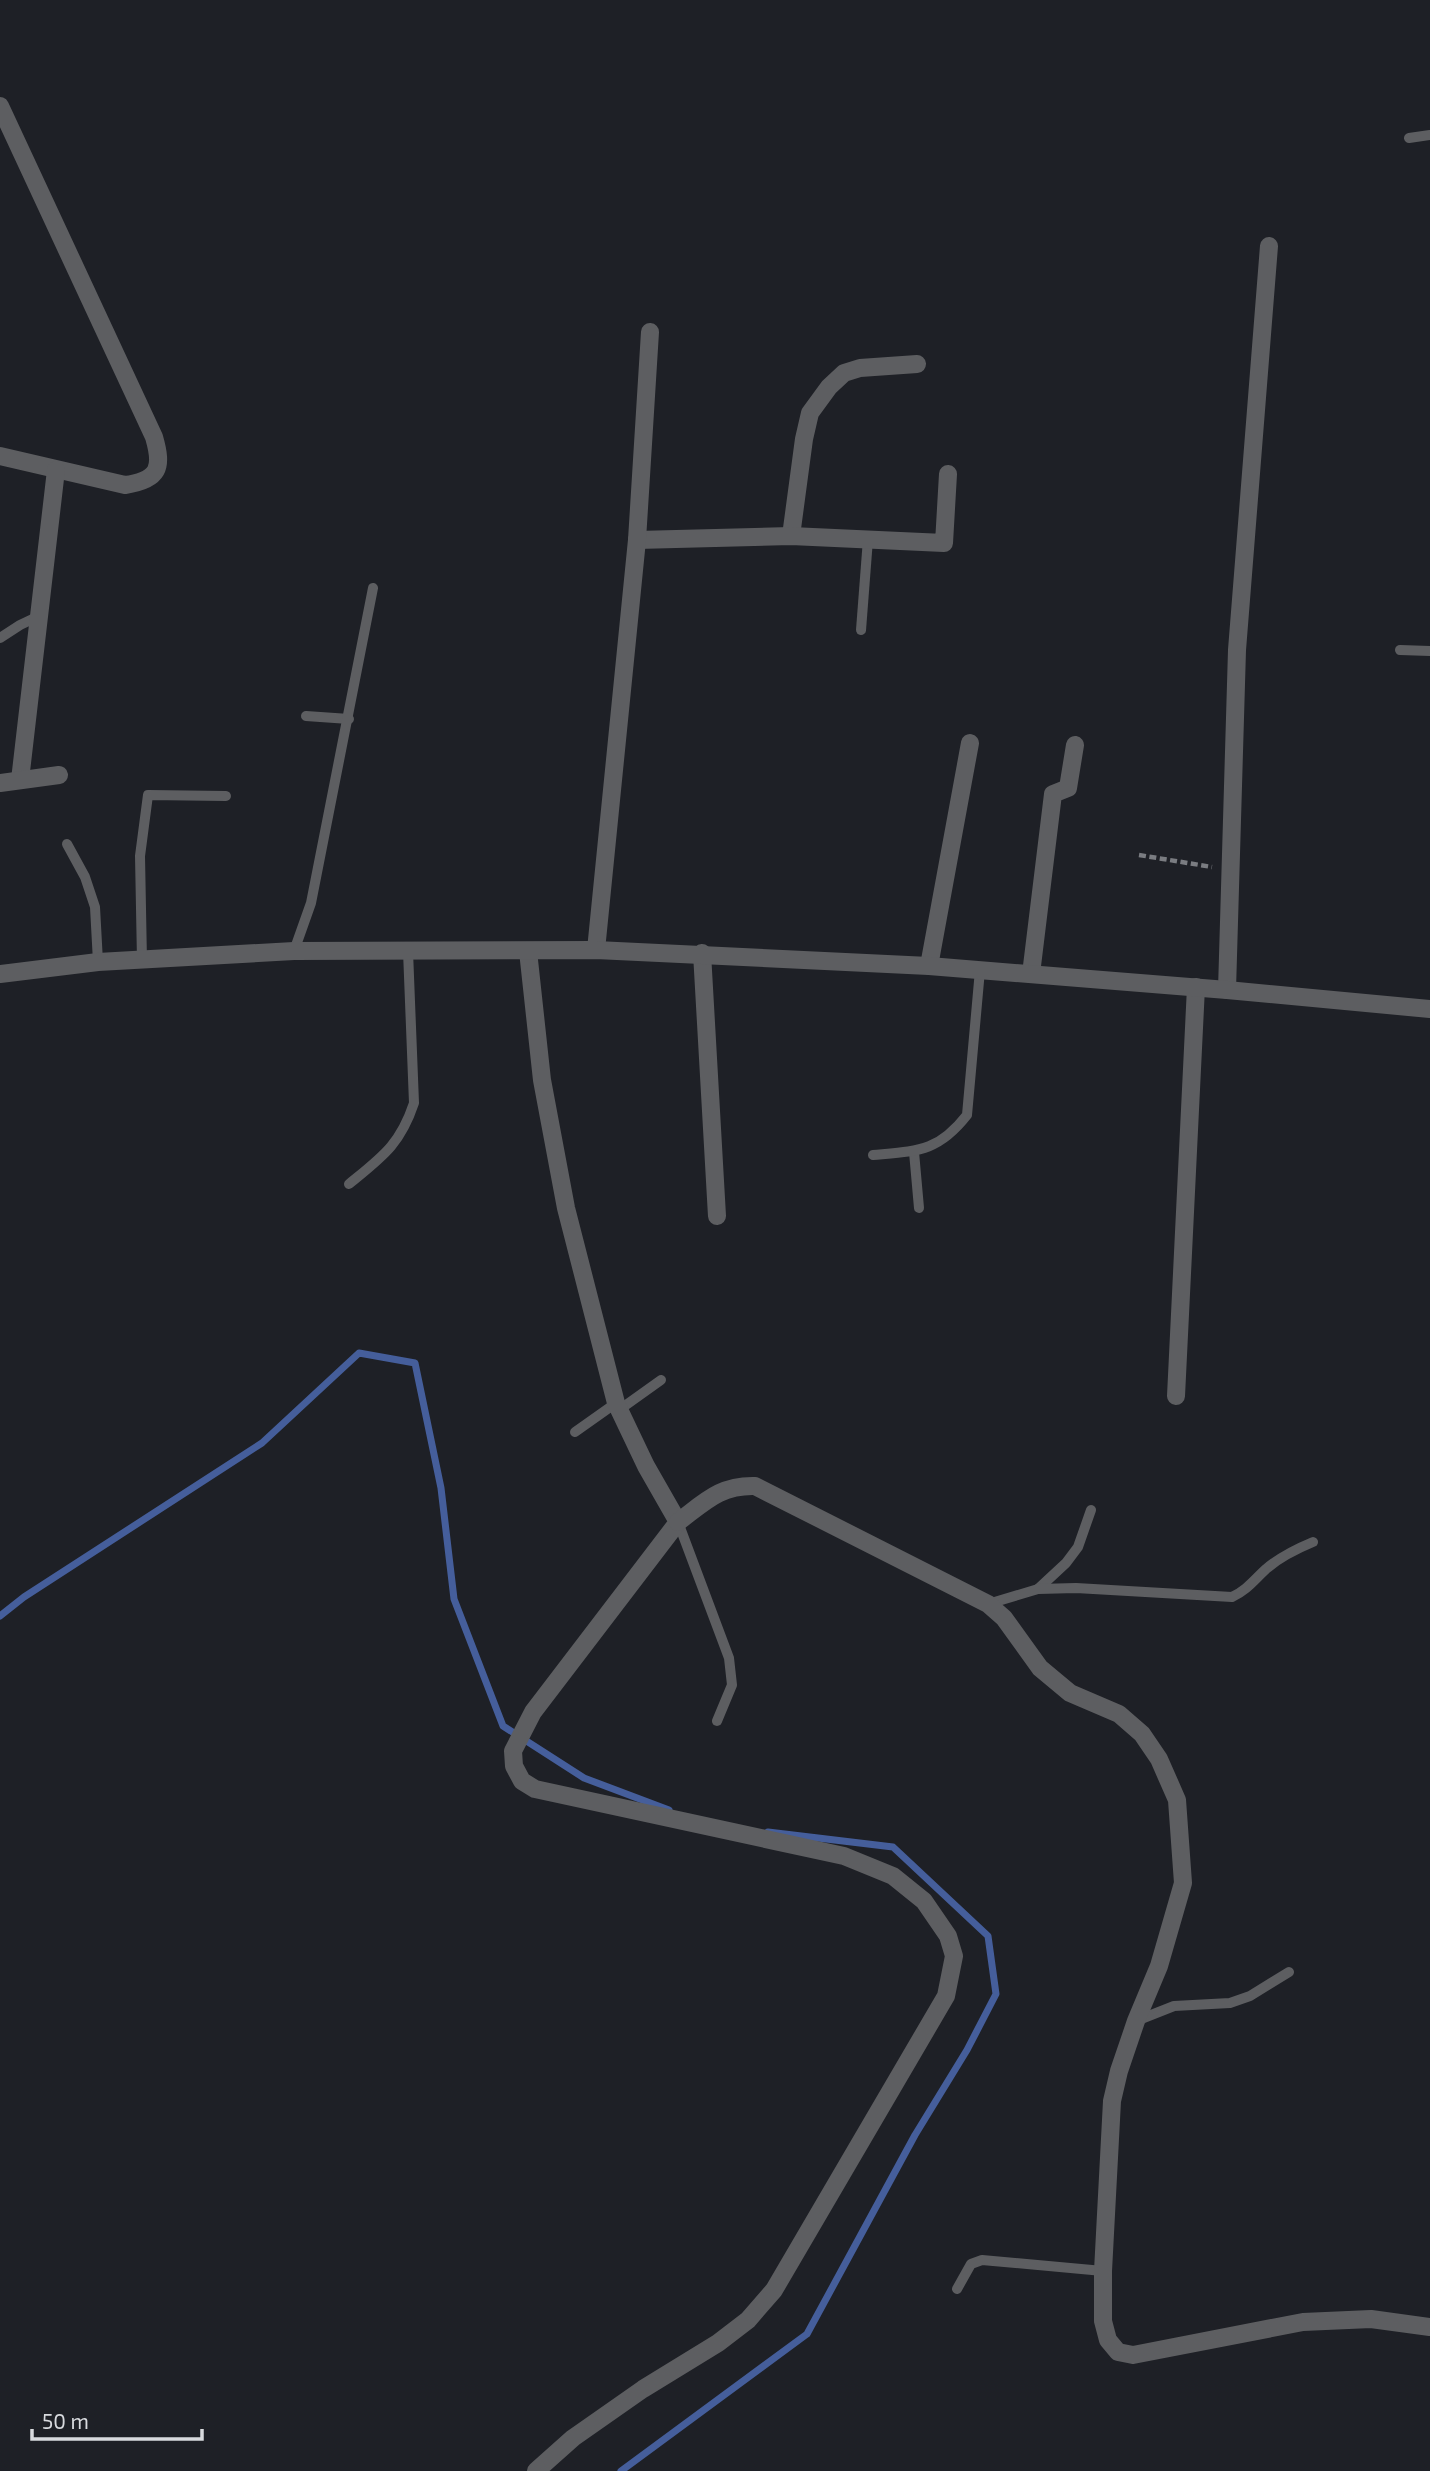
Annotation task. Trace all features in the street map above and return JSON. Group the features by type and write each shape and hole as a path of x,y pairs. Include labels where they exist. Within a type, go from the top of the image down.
{"street":[{"path":"0,106 154,437 159,455 155,473 143,482 125,485 0,456"},
{"path":"1227,989 1237,650 1269,246"},
{"path":"596,950 637,540 650,332"},
{"path":"791,536 810,413 829,387 844,373 860,368 917,364"},
{"path":"20,780 56,470"},
{"path":"637,540 791,536 944,543 948,474"},
{"path":"929,966 970,743"},
{"path":"1031,974 1053,794 1068,788 1075,745"},
{"path":"0,783 59,775"},
{"path":"0,974 98,962 294,951 596,950 929,966 1227,989 1430,1009"},
{"path":"528,951 542,1080 566,1208 617,1407 678,1522"},
{"path":"702,953 717,1216"},
{"path":"1176,1396 1196,987"},
{"path":"536,2471 573,2438 643,2389 718,2343 748,2320 774,2290 946,1996 954,1956 948,1936 924,1901 893,1877 844,1856 535,1789 522,1781 514,1766 513,1751 533,1712 678,1522 716,1494 736,1486 755,1486 988,1604 1004,1618 1040,1668 1070,1693 1119,1714 1142,1734 1159,1759 1177,1800 1183,1883 1159,1966 1136,2021 1112,2101 1103,2271 1103,2321 1108,2340 1118,2352 1133,2355 1303,2322 1371,2319 1430,2327"}],"lane":[{"path":"1409,138 1430,135"},
{"path":"861,631 869,539"},
{"path":"294,951 311,903 373,588"},
{"path":"0,638 39,616"},
{"path":"1400,650 1430,651"},
{"path":"306,716 349,719"},
{"path":"142,961 140,856 148,795 226,796"},
{"path":"67,844 85,877 95,907 98,962"},
{"path":"349,1184 391,1149 406,1126 414,1103 408,951"},
{"path":"873,1155 914,1152 937,1144 953,1134 967,1115 980,970"},
{"path":"914,1152 919,1208"},
{"path":"575,1432 661,1380"},
{"path":"1038,1589 1066,1563 1078,1547 1091,1510"},
{"path":"678,1522 729,1658 732,1685 717,1721"},
{"path":"988,1604 1038,1589 1076,1588 1232,1597 1247,1590 1266,1569 1290,1551 1314,1542"},
{"path":"1136,2021 1174,2006 1230,2003 1250,1996 1289,1972"},
{"path":"957,2289 971,2264 982,2260 1103,2271"}],"path":[{"path":"1139,855 1230,870"}],"waterway":[{"path":"0,1616 24,1597 262,1443 359,1353 415,1363 441,1488 454,1599 503,1726 584,1778 669,1810"},
{"path":"621,2471 807,2334 915,2135 967,2050 996,1994 988,1936 893,1847 768,1832"}]}
